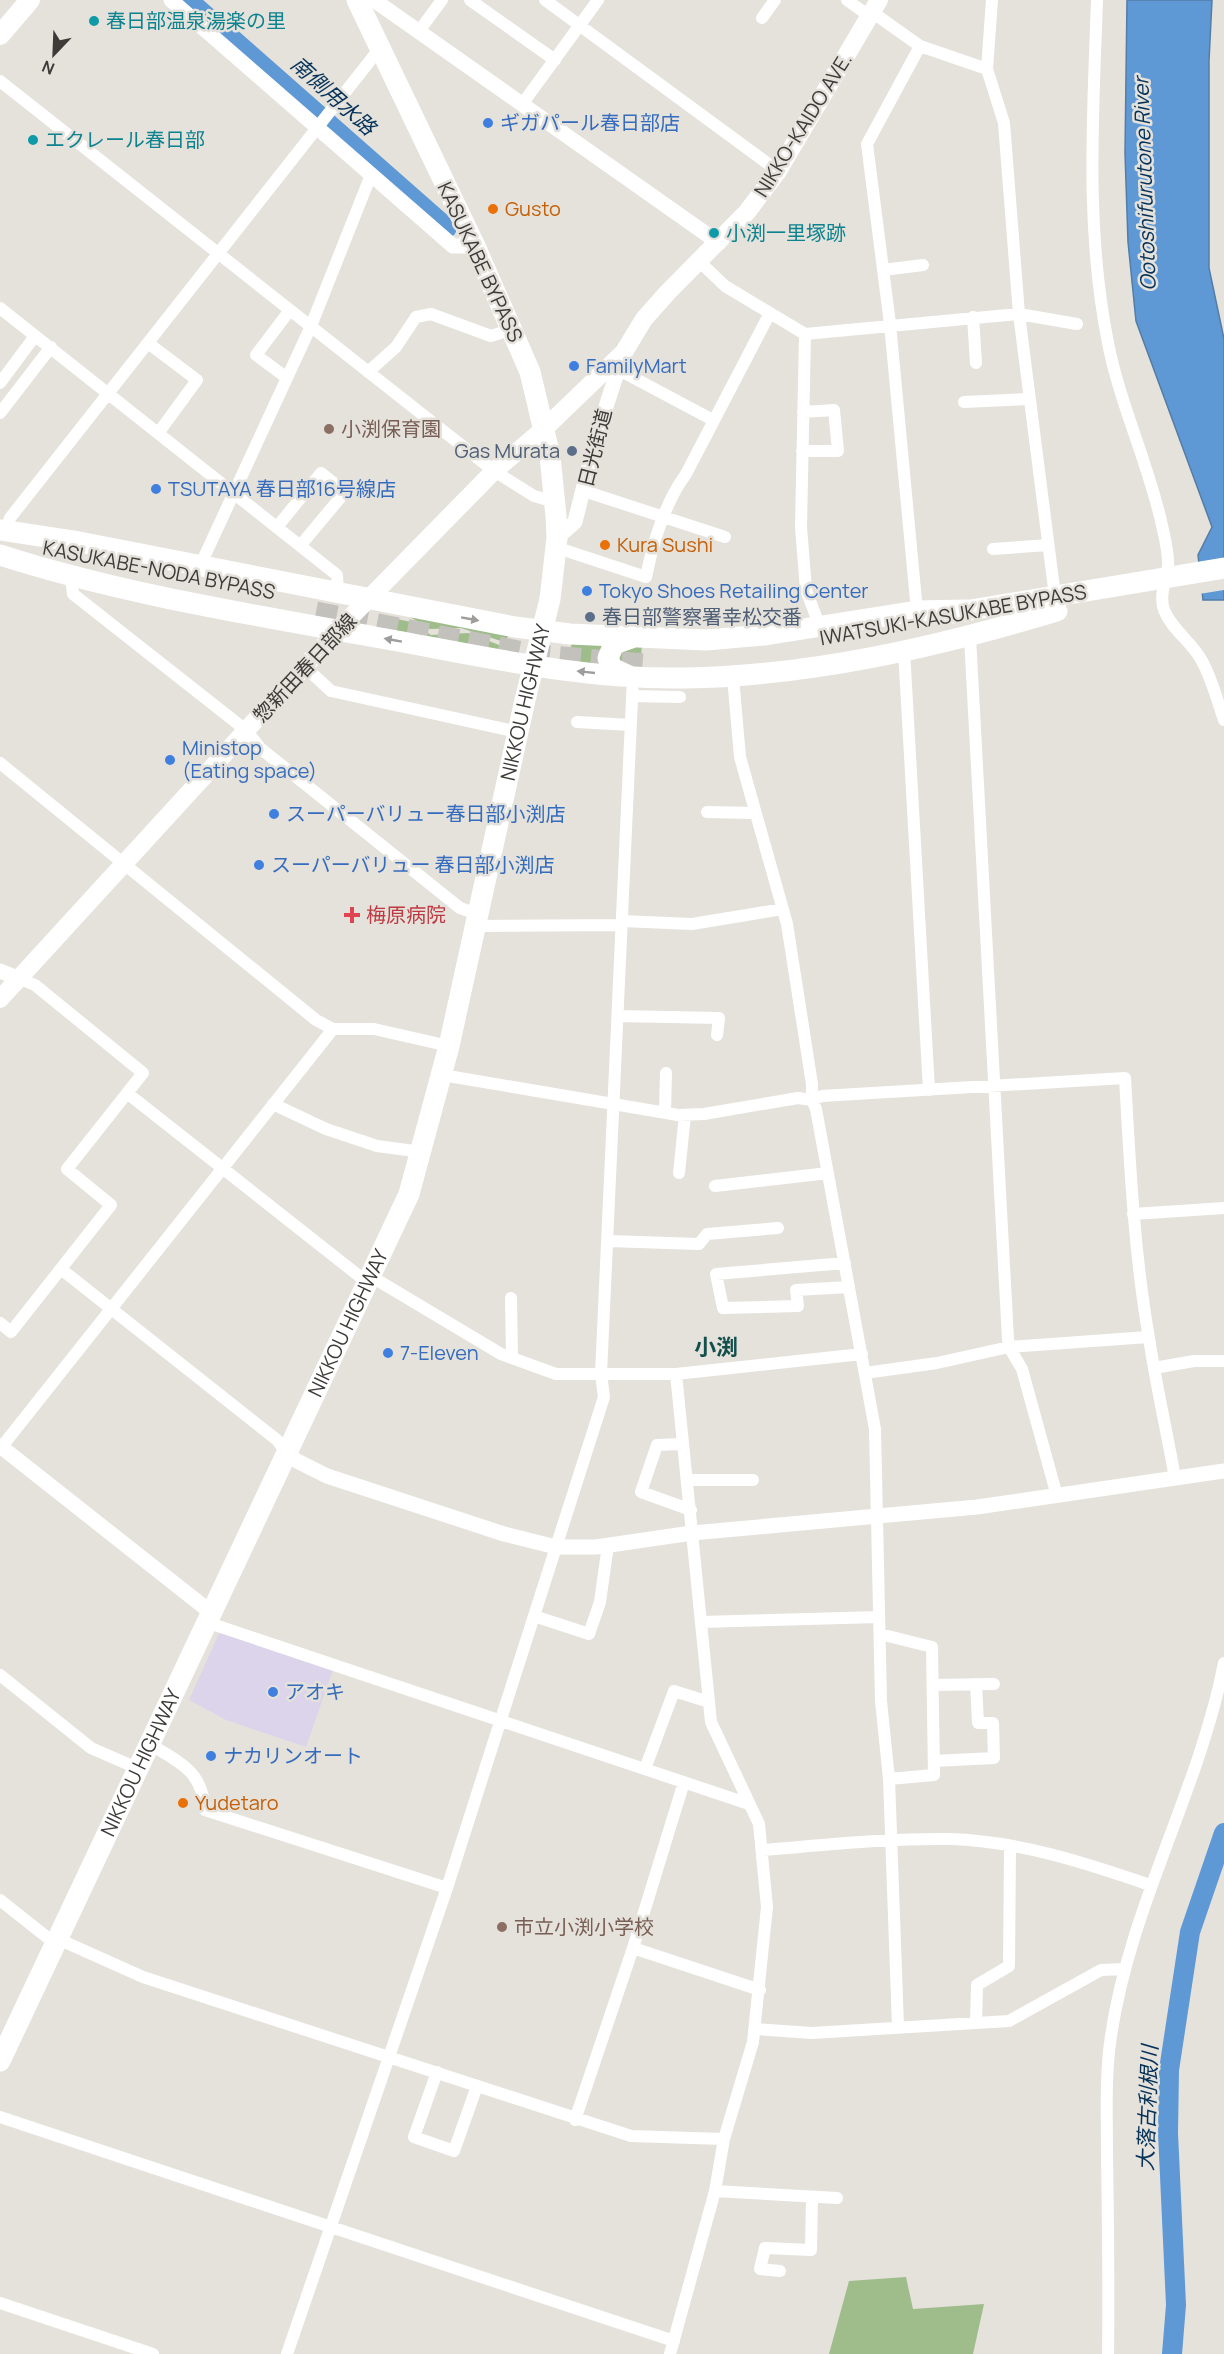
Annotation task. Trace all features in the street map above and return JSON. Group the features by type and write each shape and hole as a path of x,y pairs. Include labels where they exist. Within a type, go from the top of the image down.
{"highway":[{"name":"KASUKABE BYPASS","path":"357,0 475,246 513,328 530,372 545,428 555,502 556,544"},
{"path":"2,534 200,566 324,601 368,600 543,630 637,665 706,640 820,627 917,611 967,610"},
{"name":"KASUKABE-NODA BYPASS","path":"2,534 324,601"},
{"name":"NIKKOU HIGHWAY","path":"0,2061 211,1619 409,1194 442,1075 478,920 518,732 550,599 556,544"},
{"path":"0,554 71,578 534,665 637,665 733,677 825,665 970,637 1056,604"},
{"name":"KASUKABE-NODA BYPASS","path":"0,554 324,601"},
{"name":"IWATSUKI-KASUKABE BYPASS","path":"1188,581 1224,568"},
{"name":"IWATSUKI-KASUKABE BYPASS","path":"637,665 764,660 1163,585 1188,581 1224,580"},
{"name":"IWATSUKI-KASUKABE BYPASS","path":"637,665 815,640 967,610 1056,604"}],"main road":[{"path":"0,35 30,0"},
{"name":"NIKKO-KAIDO AVE.","path":"624,351 644,319 719,243 747,212 778,171 873,9"},
{"name":"惣新田春日部線","path":"0,999 127,864 338,630 494,471 545,428 624,351"}],"street":[{"path":"171,0 320,121 371,175 453,246 475,246"},
{"path":"374,0 719,243"},
{"path":"419,31 442,0"},
{"path":"470,0 555,60"},
{"path":"545,0 778,171"},
{"path":"523,103 598,0"},
{"path":"762,18 775,0"},
{"path":"847,0 873,9 920,46 987,69"},
{"path":"993,0 987,69 1004,123 1019,314 1056,604"},
{"path":"1097,0 1090,189 1096,272 1108,344 1123,405 1151,484 1161,522 1168,558 1163,585 1163,608 1172,624 1201,659 1224,720"},
{"path":"917,611 890,324 867,144 920,46"},
{"path":"2,534 10,518 108,392 380,48"},
{"path":"0,81 494,471 534,496 555,502"},
{"path":"200,566 236,493 311,326 371,175"},
{"path":"700,262 725,286 805,334 890,324 1019,314 1077,324"},
{"path":"883,270 923,265"},
{"path":"0,308 337,575 324,601"},
{"path":"287,378 256,355 290,310"},
{"path":"556,544 567,551 646,578 671,494 686,474 770,313"},
{"path":"368,372 396,346 416,317 430,314 491,336 513,328"},
{"path":"973,318 976,363"},
{"path":"805,334 801,528 807,590 820,627"},
{"path":"0,382 35,336"},
{"path":"148,343 197,380 159,432"},
{"path":"0,413 51,347"},
{"name":"日光街道","path":"556,544 575,522 595,441 624,351"},
{"path":"617,369 713,420"},
{"path":"964,402 1029,399"},
{"path":"802,451 838,451 834,410 803,412"},
{"path":"277,527 321,472 345,492 300,546"},
{"path":"584,491 664,515 725,537"},
{"path":"993,549 1048,545"},
{"path":"71,578 73,594 247,731 260,748 478,920 692,924 783,909"},
{"path":"970,637 1009,1347 1022,1369 1057,1496"},
{"path":"904,650 929,1090"},
{"path":"637,665 680,697"},
{"path":"287,2354 330,2225 391,2057 447,1888 604,1397 601,1374 631,725 637,665"},
{"path":"305,667 331,691 518,732"},
{"path":"733,677 740,757 783,909 812,1083 812,1100 816,1109 875,1429 881,1701 889,1779 898,2026"},
{"path":"577,722 631,725"},
{"path":"0,762 316,1020 333,1029 374,1029 449,1046"},
{"path":"707,812 754,813"},
{"path":"0,971 35,985 143,1073 67,1169 111,1205 11,1332 0,1323"},
{"path":"618,1016 719,1018 717,1035"},
{"path":"333,1029 112,1310 0,1448 211,1619 499,1720 749,1804"},
{"path":"665,1113 666,1073"},
{"path":"442,1075 685,1115 798,1098 812,1100 822,1096 993,1084 1125,1078 1133,1214 1148,1337 1175,1478"},
{"path":"127,1094 222,1169 370,1280 501,1354 556,1374 676,1374 862,1354"},
{"path":"273,1104 326,1129 377,1146 422,1152"},
{"path":"679,1173 685,1115"},
{"path":"715,1186 828,1173"},
{"path":"1133,1214 1224,1208"},
{"path":"608,1241 699,1244 707,1234 778,1228"},
{"path":"845,1263 716,1274 723,1308 798,1306 796,1290 849,1287"},
{"path":"61,1269 277,1440 297,1461 327,1476 504,1534 556,1547 608,1545 692,1533 1057,1496 1224,1471"},
{"path":"511,1298 512,1358"},
{"path":"865,1373 937,1363 1009,1347 1148,1337"},
{"path":"1154,1368 1194,1361 1224,1362"},
{"path":"670,2354 715,2191 724,2139 756,2029 767,1907 759,1824 711,1722 692,1533 689,1480 681,1444 676,1374"},
{"path":"681,1444 657,1445 641,1492 691,1510"},
{"path":"689,1480 753,1480"},
{"path":"534,1616 589,1634 600,1602 608,1545"},
{"path":"701,1622 879,1617"},
{"path":"879,1634 932,1647 934,1775 889,1779"},
{"path":"1108,2354 1107,2124 1110,2037 1125,1969 1150,1885 1201,1752 1215,1708 1224,1663"},
{"path":"0,1676 91,1748 140,1769"},
{"path":"934,1761 994,1758 993,1723 978,1723 976,1684"},
{"path":"933,1685 994,1684"},
{"path":"645,1769 674,1691 709,1702"},
{"path":"151,1745 190,1769 204,1795 204,1809 447,1888"},
{"path":"575,2120 633,1948 684,1782"},
{"path":"763,1850 890,1840 952,1839 1066,1857 1150,1885"},
{"path":"976,2024 977,1985 1009,1966 1010,1847"},
{"path":"0,1900 48,1938 58,1939 143,1977 437,2072 575,2120 631,2136 724,2139"},
{"path":"633,1948 760,1990"},
{"path":"756,2029 812,2033 1009,2021 1101,1970 1125,1969"},
{"path":"437,2072 414,2137 454,2151 477,2086"},
{"path":"0,2116 674,2341"},
{"path":"715,2191 837,2198"},
{"path":"780,2271 760,2270 765,2248 811,2250 812,2197"},
{"path":"0,2303 153,2354"}],"shaded area":[{"path":"220,1631 333,1670 306,1747 226,1720 189,1700"}],"green space":[{"path":"407,615 510,634 504,642 461,628 430,629"},
{"path":"392,618 411,622 431,635 468,633 507,648 505,656 377,629"},
{"path":"573,640 603,641 599,666 566,662"},
{"path":"642,644 640,670 627,670 613,652"},
{"path":"906,2277 913,2309 984,2304 973,2354 829,2354 849,2281"}],"water":[{"name":"Ootoshifurutone River","path":"1127,0 1212,0 1209,61 1209,268 1224,339 1224,600 1203,600 1198,555 1212,527 1136,321 1128,242 1125,153"}],"pier":[{"path":"1224,559 1224,590 1199,594 1196,564"}],"waterway":[{"name":"南側用水路","path":"188,0 447,228"},
{"name":"大落古利根川","path":"1172,2354 1176,2305 1168,2133 1169,2070 1190,1932 1224,1833"}],"tunnel":[{"path":"316,612 539,655 645,664"}],"place":[{"name":"春日部温泉湯楽の里","path":"94,21"},
{"name":"ギガパール春日部店","path":"488,123"},
{"name":"エクレール春日部","path":"33,140"},
{"name":"Gusto","path":"493,209"},
{"name":"小渕一里塚跡","path":"714,233"},
{"name":"FamilyMart","path":"574,366"},
{"name":"小渕保育園","path":"329,429"},
{"name":"Gas Murata","path":"572,451"},
{"name":"TSUTAYA 春日部16号線店","path":"156,489"},
{"name":"Kura Sushi","path":"605,545"},
{"name":"Tokyo Shoes Retailing Center","path":"587,591"},
{"name":"春日部警察署幸松交番","path":"590,617"},
{"name":"Ministop (Eating space)","path":"170,760"},
{"name":"スーパーバリュー春日部小渕店","path":"274,814"},
{"name":"スーパーバリュー 春日部小渕店","path":"259,865"},
{"name":"梅原病院","path":"352,915"},
{"name":"7-Eleven","path":"388,1353"},
{"name":"アオキ","path":"273,1692"},
{"name":"ナカリンオート","path":"211,1756"},
{"name":"Yudetaro","path":"183,1803"},
{"name":"市立小渕小学校","path":"502,1927"}],"district":[{"name":"小渕","path":"716,1347"}]}
